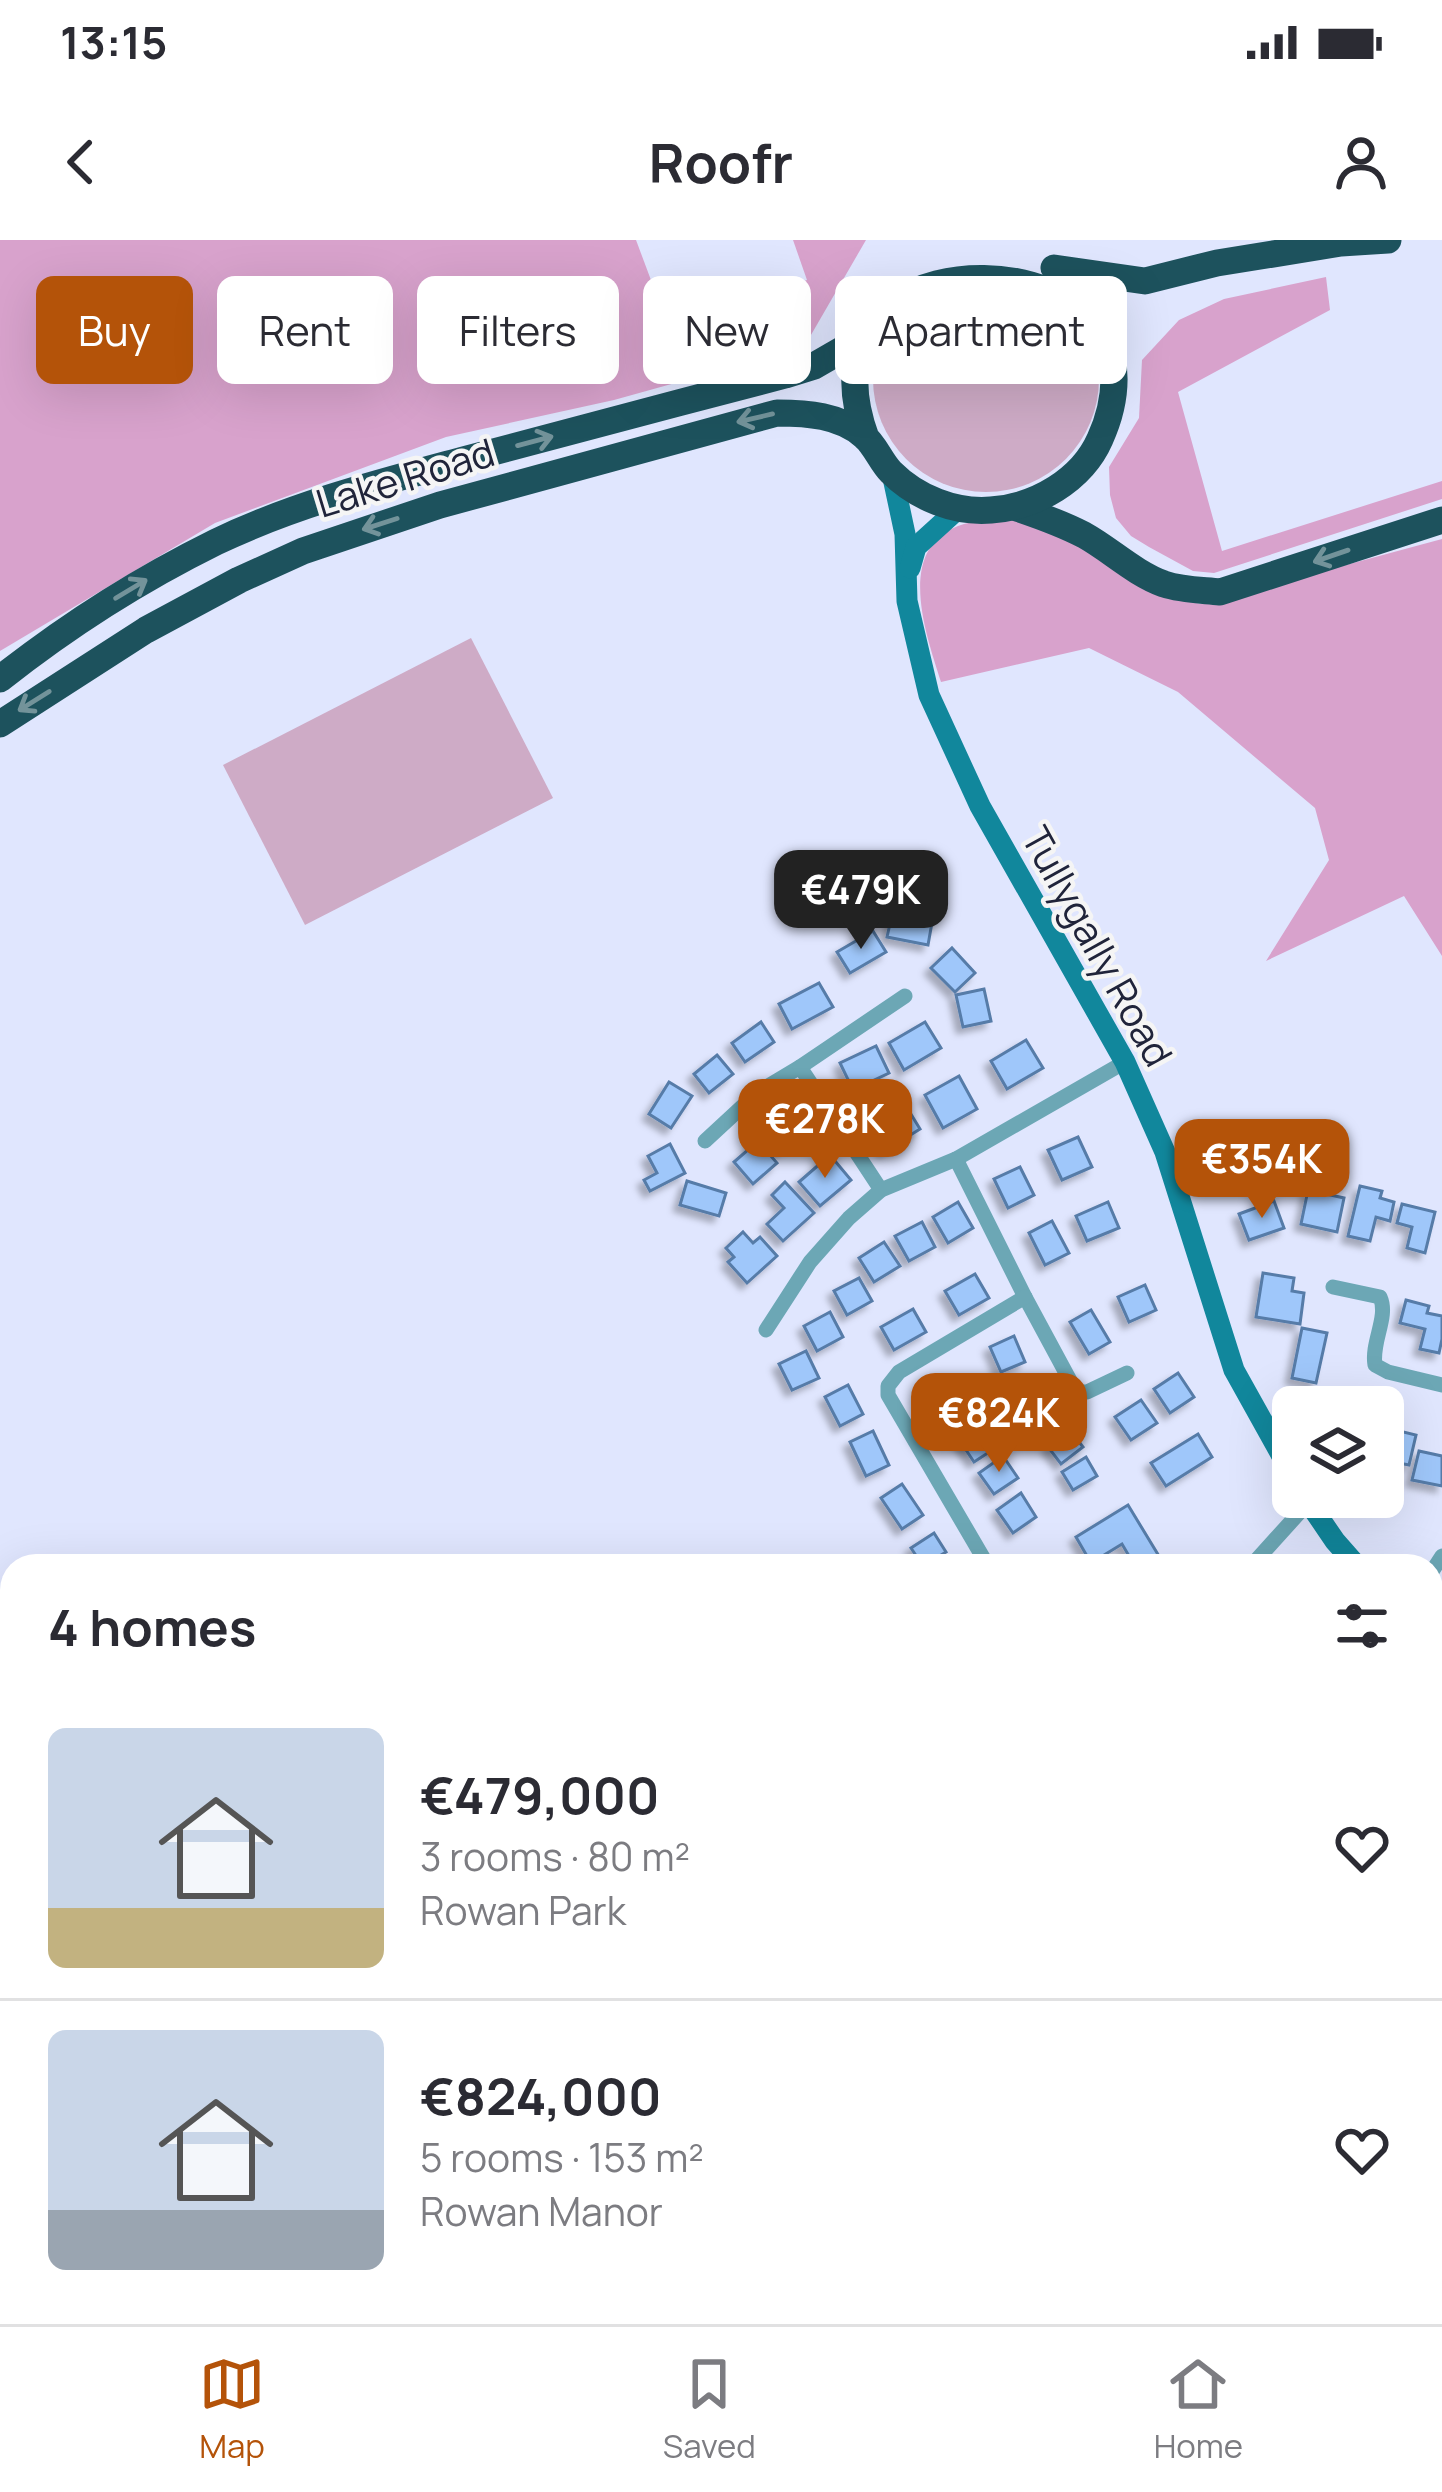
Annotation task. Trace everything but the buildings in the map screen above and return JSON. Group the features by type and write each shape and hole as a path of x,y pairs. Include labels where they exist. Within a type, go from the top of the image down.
{"highway":[{"path":"854,384 866,437 891,472 911,489 959,508 1014,507 1046,495 1074,475 1096,448 1110,417 1115,382 1111,348 1098,316 1077,288 1039,262 1145,281 1217,263 1388,240"},
{"path":"905,276 951,255"},
{"name":"Lake Road","path":"0,679 56,635 140,583 218,541 307,505 785,375 835,354"},
{"name":"Lake Road","path":"0,724 146,631 239,580 371,526 777,413 820,416 866,437"},
{"path":"1014,507 1087,536 1161,583 1220,592 1442,520"}],"street":[{"name":"Tullygally Road","path":"891,472 905,534 907,601 929,695 980,806 1125,1062 1165,1152 1234,1370 1272,1438"},
{"path":"906,580 916,547 959,508"},
{"path":"704,1141 758,1092 905,996"},
{"path":"766,1330 811,1262 881,1190 956,1159 1125,1062"},
{"path":"800,1067 881,1190"},
{"path":"956,1159 1073,1386 1088,1392 1127,1373"},
{"path":"1334,1287 1380,1297 1384,1305 1373,1352 1376,1365 1442,1385"},
{"path":"981,1554 887,1386 899,1372 1024,1297"},
{"path":"1261,1554 1291,1518"},
{"path":"1320,1518 1348,1554"}],"shaded area":[{"path":"0,240 636,240 649,276 643,276 643,384 671,384 446,437 215,523 0,651"},
{"path":"793,240 866,240 845,276 835,276 835,294 811,335 811,276 806,276"},
{"path":"986,266 1031,276 941,276"},
{"path":"1326,277 1330,310 1178,392 1222,551 1442,481 1442,499 1214,573 1193,571 1131,536 1116,518 1109,467 1139,418 1142,360 1179,320 1224,299"},
{"path":"873,384 1099,384 1090,422 1066,459 1029,483 986,492 964,490 923,473 892,442 875,401"},
{"path":"1021,519 1049,528 1160,596 1201,604 1442,539 1442,956 1404,896 1266,961 1329,860 1315,808 1178,692 1089,648 941,682 920,593 928,551 942,535 964,524"},
{"path":"471,638 553,798 305,925 223,765"}]}
